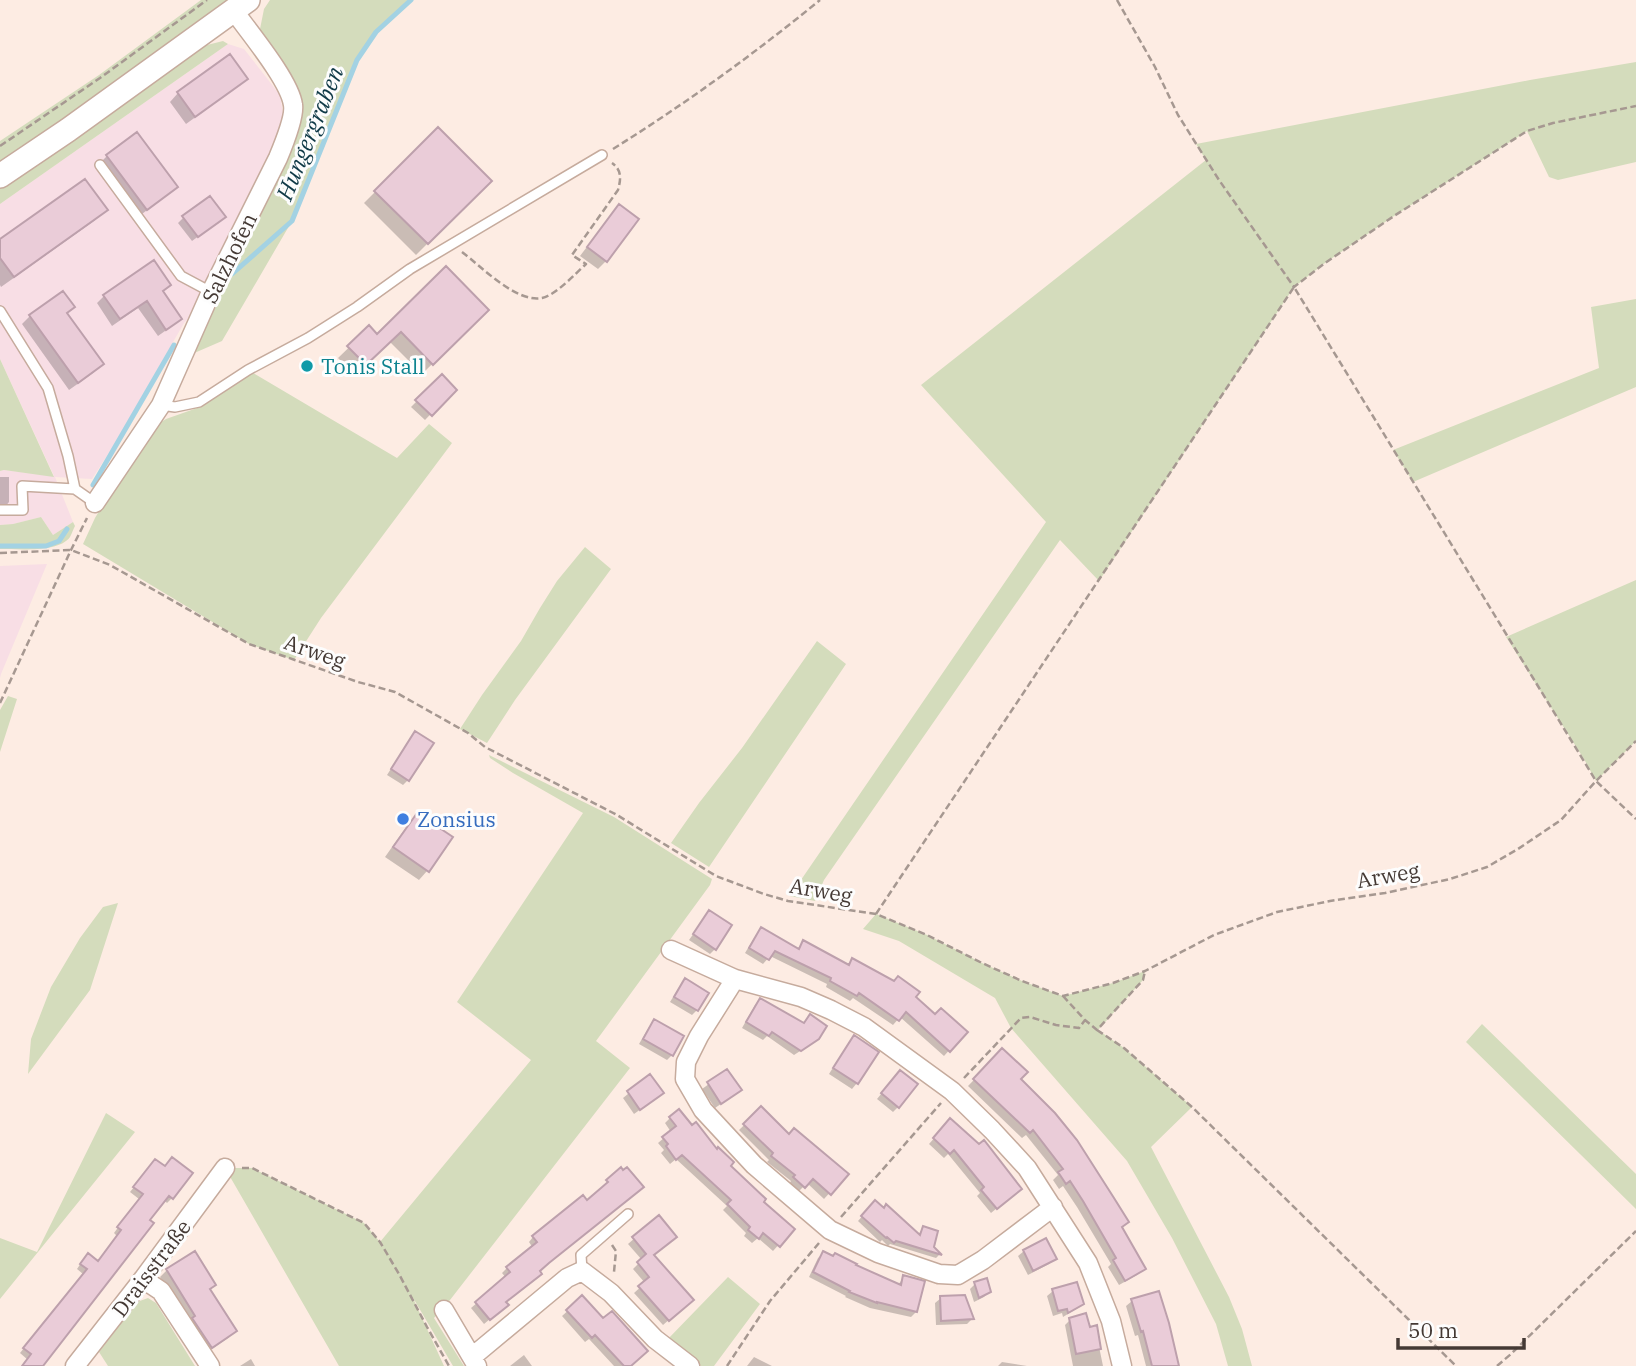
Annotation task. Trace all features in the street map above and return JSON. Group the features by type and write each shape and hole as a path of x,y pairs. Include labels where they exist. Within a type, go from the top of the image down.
{"street":[{"name":"Salzhofen","path":"95,503 160,405 273,155 287,138 293,105 283,79 241,5"},
{"path":"0,176 241,5"},
{"path":"671,950 734,979 801,997 831,1010 864,1027 952,1091 1027,1168 1054,1207 1088,1263 1111,1321 1122,1366"},
{"path":"734,979 686,1062 685,1079 703,1110 754,1165 830,1230 878,1253 939,1274 958,1275 983,1260 1054,1207"},
{"name":"Draisstraße","path":"75,1366 225,1168"},
{"path":"444,1310 475,1361 567,1278 582,1271 611,1293 655,1339 690,1366"},
{"path":"143,1279 161,1291 210,1366"}],"lane":[{"path":"160,405 175,407 199,402 248,370 308,338 410,269 603,155"},
{"path":"100,165 181,276 211,292"},
{"path":"0,311 48,388 75,489"},
{"path":"0,510 23,509 22,486 75,489 95,503"},
{"path":"582,1271 581,1255 628,1214"}],"path":[{"path":"0,146 207,0"},
{"path":"453,244 508,289 527,297 542,298 554,292 586,264 572,255 618,190 621,178 617,167 603,155 668,114 820,0"},
{"path":"1117,0 1155,67 1178,115 1219,180 1294,287 1596,781 1636,819"},
{"path":"876,914 1294,287 1383,223 1527,131 1636,106"},
{"path":"0,703 95,503"},
{"name":"Arweg","path":"0,553 71,550 110,565 249,644 395,692 468,733 485,747 617,815 716,876 788,901 876,914 927,935 1022,981 1063,996 1113,983 1145,971 1214,935 1277,912 1385,893 1450,879 1487,867 1561,820 1636,741"},
{"path":"1097,1030 1143,981 1145,971"},
{"path":"1063,996 1084,1020 1124,1048 1192,1107 1456,1366"},
{"path":"727,1366 770,1301 952,1091 1021,1018 1030,1017 1056,1025 1079,1028 1084,1020"},
{"path":"225,1168 252,1168 363,1223 380,1242 400,1274 449,1366"},
{"path":"1497,1366 1636,1231"},
{"path":"604,1234 616,1251 611,1293"}],"shaded area":[{"path":"228,44 244,49 280,95 287,138 211,292 184,323 92,479 55,477 73,522 53,535 41,517 0,525 0,471 54,476 0,359 0,204"},
{"path":"47,564 1,674 0,678 0,566"}],"green space":[{"path":"201,0 236,0 0,169 0,141 99,75"},
{"path":"270,0 411,0 376,32 357,60 292,221 222,341 192,354 302,103 290,73 260,29 264,9"},
{"path":"223,41 228,44 0,204 0,188 199,47"},
{"path":"1636,62 1636,162 1558,180 1549,177 1527,131 1394,216 1294,287 1099,581 1060,540 824,880 815,901 790,896 1046,522 921,385 1206,160 1196,144"},
{"path":"1636,299 1636,387 1413,482 1393,450 1599,368 1591,307"},
{"path":"0,359 54,477 0,471"},
{"path":"248,370 397,458 429,424 452,443 321,618 294,660 249,644 83,544 95,518 147,431 166,419 200,407"},
{"path":"41,517 53,535 73,522 75,526 70,537 57,546 48,548 0,549 0,525"},
{"path":"585,547 611,569 515,700 487,743 460,729 521,641 557,581"},
{"path":"1636,580 1636,741 1596,781 1506,637"},
{"path":"817,641 846,664 709,867 671,843"},
{"path":"8,696 17,699 0,752 0,710"},
{"path":"489,755 614,817 712,879 596,1041 630,1068 434,1318 464,1366 453,1366 412,1296 444,1366 339,1366 225,1168 252,1168 364,1223 380,1242 531,1060 457,1002 583,813 513,773"},
{"path":"118,903 90,990 28,1074 31,1039 51,987 80,938 103,907"},
{"path":"876,914 927,935 1022,981 1063,996 1113,983 1145,971 1143,980 1098,1030 1124,1048 1192,1107 1151,1147 1229,1297 1242,1329 1252,1366 1228,1366 1216,1324 1172,1238 1127,1161 1011,1028 995,998 899,941 863,929"},
{"path":"1482,1024 1636,1174 1636,1209 1466,1042"},
{"path":"106,1113 135,1132 0,1299 0,1238 37,1252"},
{"path":"728,1277 760,1304 714,1366 701,1366 667,1340"},
{"path":"148,1298 156,1303 195,1366 108,1366 99,1352 137,1302"}],"building":[{"path":"230,54 248,79 195,117 177,92"},
{"path":"438,127 492,181 428,244 374,191"},
{"path":"137,132 178,187 147,210 106,155"},
{"path":"85,179 108,210 14,277 0,258 0,239"},
{"path":"210,196 226,217 198,237 182,216"},
{"path":"619,204 639,219 607,262 587,247"},
{"path":"154,260 171,285 163,291 182,319 166,330 147,301 120,319 103,295"},
{"path":"446,266 489,310 433,365 401,332 366,365 347,346 369,325 377,334"},
{"path":"63,291 75,307 67,313 104,364 78,383 29,315"},
{"path":"442,374 457,390 432,416 415,400"},
{"path":"415,731 434,743 409,781 391,769"},
{"path":"417,813 453,837 429,872 393,847"},
{"path":"709,910 732,925 716,950 693,934"},
{"path":"761,927 799,949 803,940 849,965 852,958 894,981 898,976 920,992 916,997 935,1014 941,1008 968,1032 950,1052 906,1012 899,1021 859,993 857,996 830,981 831,978 775,951 769,960 749,948"},
{"path":"685,978 709,993 698,1011 674,997"},
{"path":"760,998 804,1023 810,1014 827,1026 819,1039 801,1051 772,1032 769,1036 746,1022"},
{"path":"654,1019 684,1036 673,1056 643,1039"},
{"path":"854,1035 879,1052 858,1084 833,1068"},
{"path":"1002,1048 1028,1072 1021,1079 1077,1140 1129,1222 1122,1227 1146,1269 1125,1281 1113,1260 1116,1258 1083,1201 1070,1181 1066,1184 1058,1172 1063,1169 1033,1130 1030,1133 973,1079"},
{"path":"727,1069 742,1090 721,1104 707,1082"},
{"path":"900,1070 918,1084 899,1108 881,1093"},
{"path":"650,1074 664,1093 640,1110 627,1091"},
{"path":"761,1106 789,1134 794,1128 849,1174 831,1195 813,1179 805,1188 793,1177 795,1175 771,1156 773,1153 743,1124"},
{"path":"679,1109 692,1125 696,1122 717,1149 718,1147 734,1162 731,1166 766,1199 764,1202 795,1229 780,1247 763,1233 759,1239 748,1230 750,1227 727,1204 731,1200 682,1155 676,1160 662,1137 676,1126 669,1117"},
{"path":"950,1118 979,1144 984,1140 1022,1189 997,1209 981,1190 984,1187 954,1150 950,1154 933,1138"},
{"path":"172,1157 193,1173 173,1199 169,1196 150,1220 154,1223 43,1366 22,1366 31,1354 23,1348 87,1269 80,1264 88,1253 98,1261 121,1230 117,1227 143,1194 133,1187 155,1159 165,1166"},
{"path":"621,1167 623,1170 627,1167 644,1187 549,1263 540,1271 542,1274 506,1302 509,1305 490,1320 475,1302 510,1272 506,1267 537,1242 532,1236 583,1195 587,1200"},
{"path":"875,1200 884,1208 886,1204 920,1235 923,1226 938,1231 934,1247 942,1255 896,1241 894,1243 886,1238 861,1216"},
{"path":"659,1215 677,1237 654,1255 694,1300 669,1321 638,1286 649,1277 637,1262 646,1254 632,1237"},
{"path":"1046,1238 1057,1259 1033,1271 1023,1250"},
{"path":"195,1251 216,1285 210,1289 237,1331 212,1348 192,1318 195,1316 166,1269"},
{"path":"823,1251 833,1256 835,1253 901,1285 903,1275 925,1281 917,1312 877,1303 849,1292 813,1272"},
{"path":"987,1278 991,1292 979,1298 974,1282"},
{"path":"1077,1282 1084,1304 1068,1313 1067,1309 1058,1311 1052,1289"},
{"path":"1159,1291 1179,1366 1152,1366 1131,1299"},
{"path":"582,1295 603,1318 612,1311 648,1351 631,1366 624,1366 595,1335 592,1338 566,1310"},
{"path":"965,1295 974,1319 941,1321 940,1296"},
{"path":"1086,1313 1090,1327 1097,1325 1101,1349 1076,1354 1069,1318"}],"waterway":[{"name":"Hungergraben","path":"232,274 292,221 357,60 376,32 411,0"},
{"name":"Hungergraben","path":"93,485 174,345"},
{"name":"Hungergraben","path":"0,546 46,546 59,541 67,529"}],"place":[{"name":"Tonis Stall","path":"307,366"},
{"name":"Zonsius","path":"403,819"}]}
